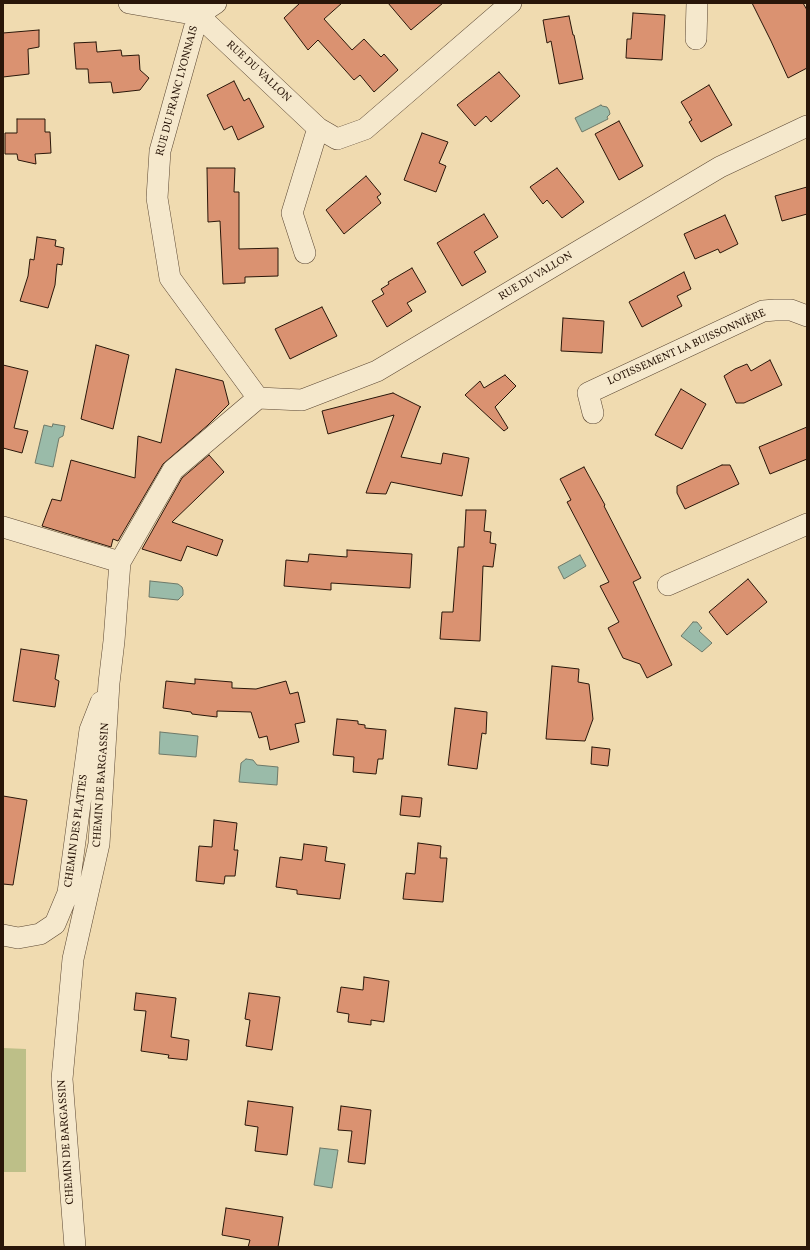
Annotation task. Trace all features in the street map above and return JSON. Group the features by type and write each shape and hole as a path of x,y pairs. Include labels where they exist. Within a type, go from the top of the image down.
{"street":[{"name":"RUE DU FRANC LYONNAIS","path":"129,3 198,15 160,151 157,198 170,278 258,398"},
{"path":"198,15 216,3"},
{"name":"RUE DU VALLON","path":"198,15 318,128 337,139 365,129 511,3"},
{"path":"696,39 697,3"},
{"name":"RUE DU VALLON","path":"258,398 302,400 377,371 720,167 807,126"},
{"path":"305,253 292,213 318,128"},
{"name":"LOTISSEMENT LA BUISSONNIÈRE","path":"593,413 588,393 763,311 791,310 807,316"},
{"name":"CHEMIN DE BARGASSIN","path":"75,1247 62,1079 73,959 99,844 109,682 114,641 120,562 173,470 258,398"},
{"path":"668,585 807,524"},
{"path":"3,527 120,562"},
{"name":"CHEMIN DES PLATTES","path":"3,935 18,938 40,934 55,924 68,893 90,730 109,682"}],"green space":[{"path":"3,1048 26,1049 26,1172 3,1172"}],"shaded area":[{"path":"601,105 607,107 609,110 610,114 607,117 608,119 582,132 575,118"},
{"path":"53,424 65,426 63,436 59,438 53,467 35,463 44,425 52,427"},
{"path":"580,555 586,566 564,579 558,567"},
{"path":"150,581 178,584 182,587 183,595 178,600 149,597"},
{"path":"693,622 697,622 702,628 699,631 712,643 702,652 681,636"},
{"path":"160,732 198,736 196,757 159,754"},
{"path":"246,759 253,760 257,765 278,767 277,785 239,782 241,763"},
{"path":"320,1148 338,1150 332,1188 314,1185"}],"building":[{"path":"300,3 342,3 324,19 352,50 364,39 381,57 384,54 398,70 374,92 360,75 354,80 318,40 308,50 284,18"},
{"path":"388,3 443,3 411,30"},
{"path":"752,3 803,3 807,10 807,68 788,78"},
{"path":"633,13 665,15 662,60 626,58 627,39 631,39"},
{"path":"569,16 583,79 559,84 551,41 547,43 543,20"},
{"path":"39,30 39,47 28,49 29,74 3,77 3,33"},
{"path":"96,42 97,52 121,50 122,56 139,55 140,70 149,78 140,90 113,93 111,82 89,83 88,69 76,69 74,43"},
{"path":"499,72 520,96 491,122 486,116 475,126 457,105"},
{"path":"234,81 244,101 249,98 264,127 238,140 232,126 224,130 207,95"},
{"path":"709,85 732,125 701,142 689,122 692,120 681,102"},
{"path":"17,119 45,119 45,132 50,132 51,153 35,154 36,164 18,160 17,154 5,154 5,133 17,133"},
{"path":"619,121 643,166 619,180 595,134"},
{"path":"422,133 448,142 439,163 446,166 436,192 404,180"},
{"path":"207,168 235,168 234,192 239,192 239,249 278,248 278,276 245,277 245,283 223,284 220,221 208,222"},
{"path":"557,168 584,202 562,218 547,200 543,204 530,187"},
{"path":"366,176 381,194 377,197 381,203 344,234 326,210"},
{"path":"807,187 807,214 782,221 775,196"},
{"path":"484,214 498,237 474,252 486,272 462,286 437,243"},
{"path":"725,215 738,244 720,253 718,249 695,259 684,234"},
{"path":"37,237 56,240 55,246 64,248 62,265 57,264 55,285 48,308 20,301 28,276 30,259 34,260"},
{"path":"412,268 426,292 407,303 412,311 387,327 372,301 384,294 381,289 389,284 388,282"},
{"path":"684,272 691,289 677,296 682,306 642,327 629,302"},
{"path":"322,307 337,336 290,359 275,329"},
{"path":"563,318 604,321 602,353 561,351"},
{"path":"96,345 129,355 113,429 81,419"},
{"path":"770,360 782,385 744,403 736,403 724,376 747,364 751,371"},
{"path":"3,365 28,371 14,428 28,431 22,453 3,448"},
{"path":"176,369 223,381 229,404 208,425 163,464 118,541 113,539 111,547 42,526 52,499 61,501 71,460 135,478 138,436 161,443"},
{"path":"505,375 516,386 495,407 508,428 504,431 465,395 480,381 484,388"},
{"path":"681,389 706,404 682,449 655,435"},
{"path":"393,393 421,407 401,457 441,464 443,453 469,458 462,496 391,482 386,494 366,493 394,415 328,434 322,411"},
{"path":"807,427 807,459 770,474 759,447"},
{"path":"209,455 224,472 172,522 223,540 217,556 187,546 181,561 142,549 182,478"},
{"path":"722,465 730,465 739,484 685,509 677,493 677,486"},
{"path":"584,467 605,505 604,506 641,578 633,582 672,665 647,678 640,664 623,658 608,628 619,622 600,586 609,582 567,502 571,500 560,479"},
{"path":"466,510 486,510 484,531 491,532 490,543 496,544 493,567 483,566 480,641 440,639 442,612 453,612 458,547 464,547"},
{"path":"347,550 412,554 410,588 331,583 331,590 284,586 286,560 308,562 309,554 347,557"},
{"path":"748,579 767,602 727,635 709,612"},
{"path":"21,649 59,655 55,679 59,681 55,707 13,701"},
{"path":"552,666 579,669 578,682 589,684 593,719 585,741 546,739"},
{"path":"195,679 232,682 232,688 256,689 286,681 290,694 298,692 305,722 295,724 299,742 270,750 267,736 259,738 251,712 217,711 217,717 163,708 166,681 195,684"},
{"path":"455,708 487,712 486,734 482,733 477,769 448,765"},
{"path":"337,719 358,721 358,724 365,725 365,728 386,730 383,759 378,759 376,774 353,772 354,757 333,755"},
{"path":"592,747 610,749 608,766 591,764"},
{"path":"3,796 27,800 13,885 3,884"},
{"path":"402,796 422,798 420,817 400,815"},
{"path":"214,820 237,823 234,850 238,850 235,876 225,876 224,884 196,881 199,846 212,847"},
{"path":"418,843 441,846 440,858 447,858 443,902 403,899 406,873 415,874"},
{"path":"304,844 327,847 325,861 345,864 340,899 297,894 297,890 276,887 280,857 302,860"},
{"path":"364,977 389,981 384,1022 371,1020 371,1025 348,1022 349,1014 337,1012 341,987 363,990"},
{"path":"136,993 176,998 171,1037 189,1040 187,1060 168,1058 169,1055 141,1051 146,1011 134,1010"},
{"path":"249,993 280,997 272,1050 246,1046 250,1020 245,1019"},
{"path":"248,1101 293,1107 287,1155 255,1151 258,1127 245,1125"},
{"path":"341,1106 371,1110 365,1164 348,1162 352,1131 338,1130"},
{"path":"226,1208 283,1217 278,1247 248,1247 250,1240 222,1235"}]}
